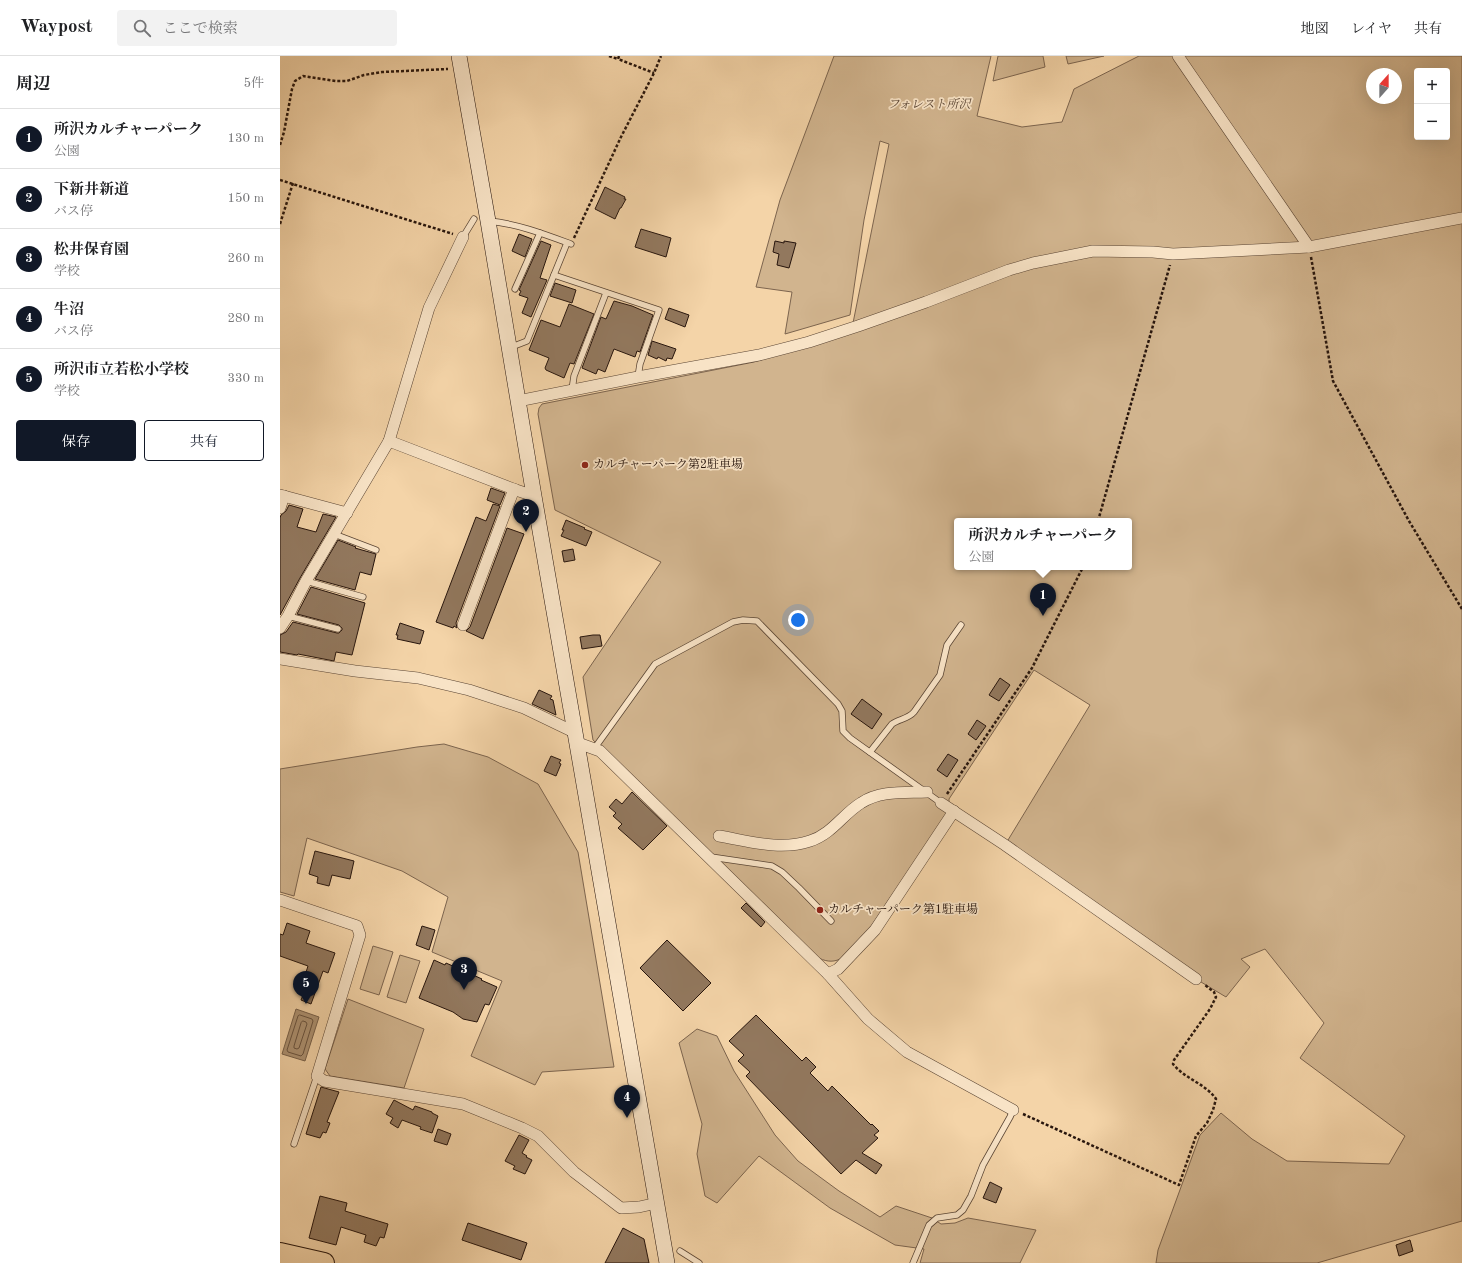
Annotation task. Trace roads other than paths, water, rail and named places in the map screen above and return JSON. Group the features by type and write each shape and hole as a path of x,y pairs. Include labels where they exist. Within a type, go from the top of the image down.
{"highway":[{"path":"280,1252 324,1263"}],"street":[{"path":"1178,56 1309,247"},
{"path":"460,62 481,220 509,348 667,1263"},
{"path":"518,401 759,355 809,342 926,302 1009,270 1033,263 1093,251 1153,252 1173,254 1309,247 1462,218"},
{"path":"280,628 388,441 429,308 463,237"},
{"path":"388,441 534,496"},
{"path":"463,625 514,489"},
{"path":"280,508 282,495 347,513"},
{"path":"280,659 355,671 418,678 469,690 524,708 594,749 600,751 828,974 868,1019 907,1052 1013,1110"},
{"path":"719,836 778,846 789,846 812,841 826,833 858,805 873,797 888,793 927,792"},
{"path":"941,803 1005,844 1196,979"},
{"path":"828,974 838,969 875,930 954,811"},
{"path":"280,900 357,926 360,935 317,1076 324,1080 463,1104 538,1136 574,1172 621,1208 639,1207 657,1203"}],"lane":[{"path":"463,237 481,220 507,223 569,243 527,341 509,348"},
{"path":"515,289 540,233"},
{"path":"554,275 659,310 640,364 638,377"},
{"path":"572,390 574,376 606,293"},
{"path":"334,534 376,550"},
{"path":"306,581 363,597"},
{"path":"288,616 338,629"},
{"path":"594,749 655,664 733,622 743,620 757,621 838,704 842,711 843,731 850,738 941,803"},
{"path":"870,752 892,724 896,721 911,716 914,712 940,675 947,645 961,624"},
{"path":"709,856 772,866 782,872 831,921"},
{"path":"294,1144 317,1076"},
{"path":"913,1263 929,1225 937,1218 957,1215 963,1210 971,1196 983,1165 1013,1110"},
{"path":"680,1251 699,1263"}],"water":[{"path":"296,1009 319,1017 305,1061 282,1054"}],"place":[{"name":"カルチャーパーク第2駐車場","path":"585,465"},
{"name":"下新井新道","path":"526,532"},
{"name":"所沢カルチャーパーク","path":"1043,616"},
{"name":"カルチャーパーク第1駐車場","path":"820,910"},
{"name":"松井保育園","path":"464,990"},
{"name":"所沢市立若松小学校","path":"306,1004"},
{"name":"牛沼","path":"627,1118"}],"park label":[{"name":"フォレスト所沢","path":"929,105"}]}
